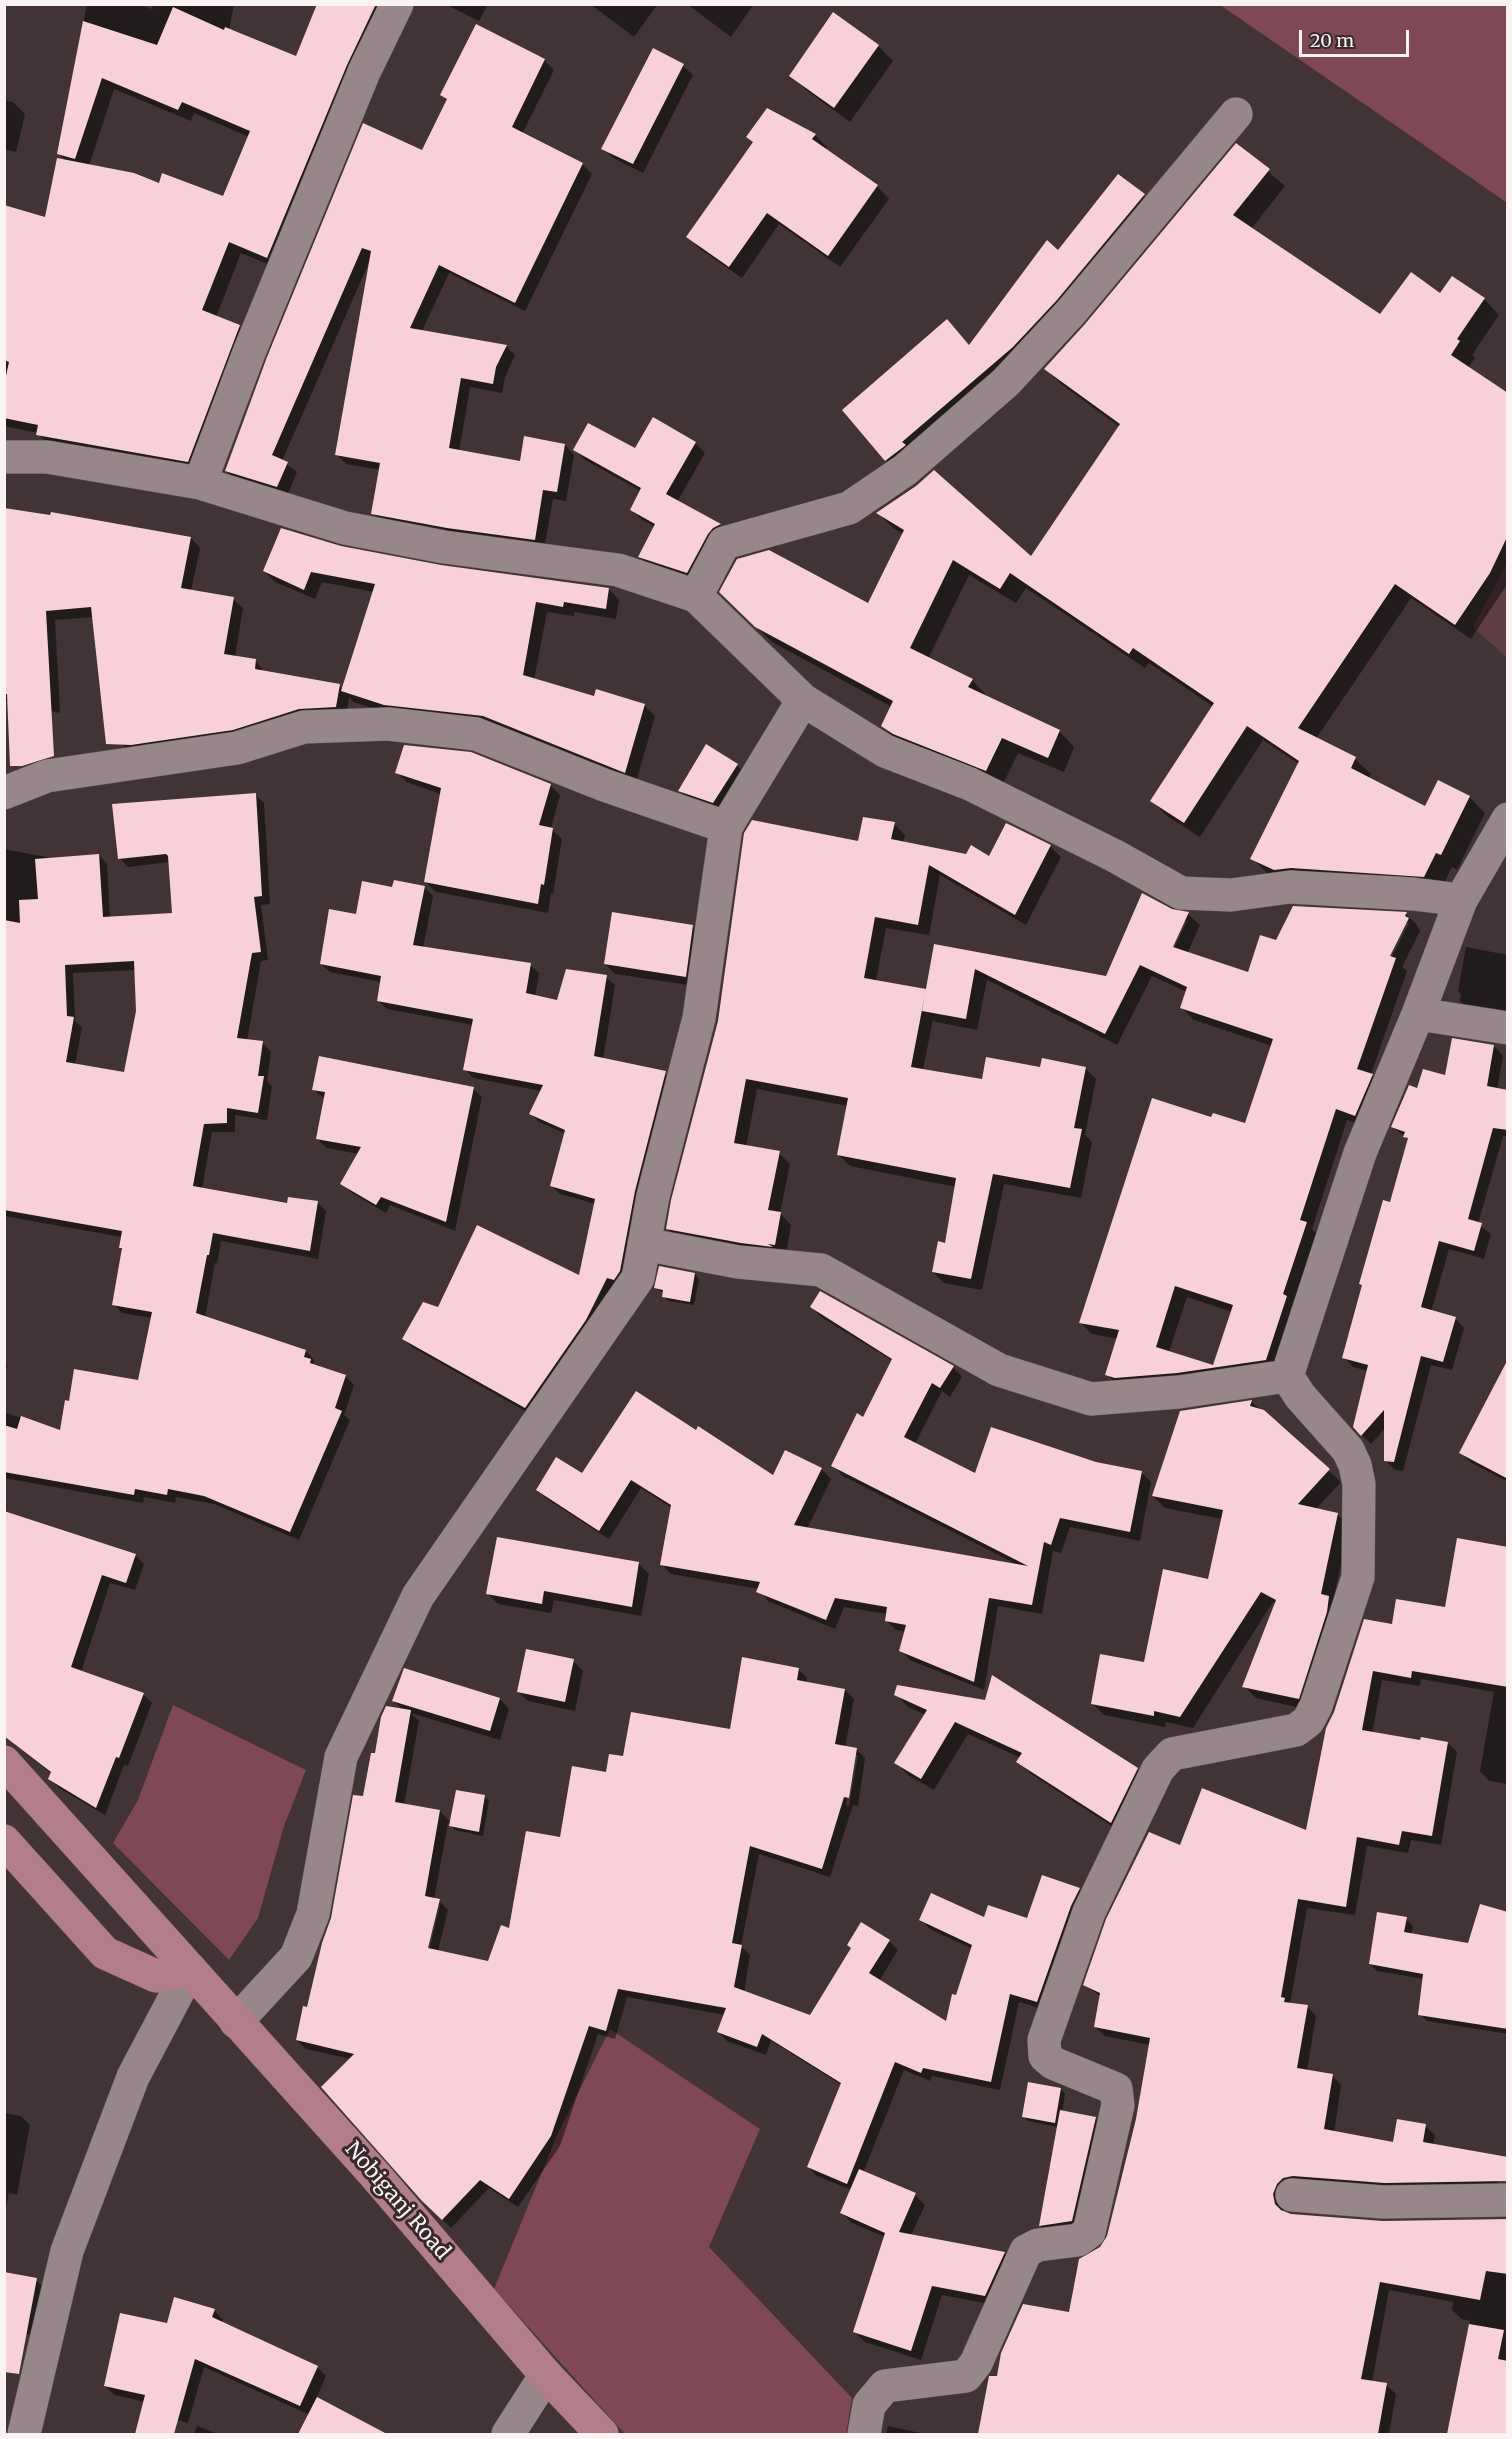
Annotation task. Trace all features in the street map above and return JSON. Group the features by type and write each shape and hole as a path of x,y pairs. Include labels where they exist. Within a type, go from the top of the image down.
{"main road":[{"name":"Nobiganj Road","path":"4,1762 375,2175 546,2374 602,2434"},
{"path":"4,1841 105,1953 156,1976 190,1969"}],"street":[{"path":"200,483 250,350 355,95 397,4"},
{"path":"696,596 724,543 849,508 904,470 1006,382 1071,312 1236,114"},
{"path":"4,457 47,457 200,483 345,528 444,547 618,570 696,596 803,700 885,751 970,784 1116,856 1181,893 1231,895 1290,887 1413,894 1461,900"},
{"path":"236,2022 296,1957 313,1914 340,1757 418,1596 638,1278 653,1196 699,1018 726,827 803,700"},
{"path":"4,794 47,776 237,748 304,727 387,724 476,734 604,785 726,827"},
{"path":"1287,1376 1360,1153 1419,1014 1461,900 1508,819"},
{"path":"1419,1014 1508,1028"},
{"path":"644,1245 738,1262 821,1270 999,1370 1091,1399 1179,1392 1287,1376"},
{"path":"864,2434 869,2404 885,2386 966,2376 976,2363 1026,2251 1038,2245 1078,2240 1089,2232 1118,2105 1116,2089 1053,2063 1044,2056 1044,2040 1089,1912 1158,1768 1172,1754 1296,1730 1308,1721 1316,1706 1358,1577 1359,1484 1355,1465 1348,1450 1300,1396 1287,1376"},
{"path":"24,2434 67,2251 133,2077 190,1969"},
{"path":"1292,2195 1383,2202 1508,2200"},
{"path":"508,2434 546,2374"}],"shaded area":[{"path":"1220,5 1507,5 1507,203 1421,143"},
{"path":"1507,562 1507,658 1473,627"},
{"path":"173,1705 306,1770 284,1826 258,1918 229,1960 113,1843 138,1800"},
{"path":"610,2029 760,2129 709,2247 852,2398 846,2434 625,2434 494,2289 558,2133"}],"building":[{"path":"317,4 376,4 347,65 267,258 229,242 202,310 240,325 188,462 36,435 38,425 4,418 4,385 9,362 4,360 4,205 45,217 57,158 134,173 159,183 162,173 223,196 250,131 182,102 178,110 102,78 75,159 57,154 83,21 157,45 173,7 224,30 225,27 296,56"},
{"path":"833,12 879,45 834,108 789,76"},
{"path":"476,24 545,59 512,127 583,163 515,303 439,265 410,328 507,345 496,367 493,384 461,378 449,448 520,461 524,436 565,444 557,492 543,490 535,540 447,528 371,514 380,463 335,455 371,251 362,248 272,455 288,462 277,487 225,471 267,357 363,123 422,150 447,99 440,95"},
{"path":"653,48 684,64 633,164 601,149"},
{"path":"767,108 816,134 812,139 878,185 828,256 767,213 729,267 686,237 753,142 746,137"},
{"path":"1236,143 1270,169 1233,215 1380,314 1411,272 1440,293 1452,276 1485,298 1457,339 1460,341 1451,355 1508,393 1508,535 1490,573 1455,625 1395,584 1298,728 1356,757 1351,768 1425,806 1438,780 1470,796 1441,855 1436,853 1424,877 1291,868 1274,870 1250,859 1299,761 1247,726 1184,823 1150,801 1214,703 1133,648 1129,654 1010,573 1000,589 953,560 910,648 973,679 968,687 1060,730 1048,758 1002,738 986,771 893,734 881,726 893,701 755,627 719,592 737,559 769,550 868,603 904,530 876,513 916,486 934,470 1031,556 1120,424 1044,369 1085,324"},
{"path":"1118,174 1145,194 1057,300 1013,347 902,442 906,445 885,461 842,410 947,319 969,345 1047,240 1058,250"},
{"path":"653,417 696,442 666,494 721,524 708,534 687,573 638,557 655,524 630,510 641,488 573,450 588,423 635,448"},
{"path":"4,508 50,515 51,512 191,537 181,588 234,597 224,654 256,659 255,669 340,684 336,707 299,709 233,730 131,745 106,744 91,607 46,611 54,756 22,766 10,766 7,694 4,694"},
{"path":"281,528 341,546 441,565 609,588 606,609 564,602 563,607 536,602 523,675 594,696 596,689 645,704 625,773 483,716 384,705 341,691 375,584 311,572 304,590 263,571"},
{"path":"706,744 738,764 713,803 678,791"},
{"path":"404,745 471,752 551,784 539,825 553,828 544,885 541,884 538,904 424,882 441,788 395,773"},
{"path":"256,793 262,896 254,897 261,952 252,953 237,1038 263,1041 258,1076 264,1076 258,1113 227,1108 227,1123 204,1124 193,1186 287,1203 288,1197 318,1201 310,1251 213,1233 196,1313 306,1350 304,1357 311,1359 310,1363 346,1375 335,1408 342,1411 290,1532 204,1496 168,1489 167,1495 135,1489 134,1495 4,1472 4,1425 17,1429 21,1416 60,1430 65,1400 69,1401 74,1369 138,1380 152,1312 112,1305 122,1248 119,1248 122,1231 4,1210 4,920 20,923 19,900 38,899 35,859 99,854 103,917 172,913 168,856 166,854 118,859 112,804","holes":["134,961 136,1011 124,1072 66,1062 74,1017 67,1016 65,965"]},
{"path":"863,817 895,822 891,839 966,854 971,845 989,856 1006,823 1051,845 1015,915 929,865 918,925 875,917 864,978 926,989 911,1067 982,1079 986,1057 1040,1067 1042,1058 1086,1067 1074,1128 1082,1129 1070,1188 993,1174 971,1279 932,1272 938,1241 945,1243 956,1178 837,1155 848,1098 746,1079 734,1143 780,1151 768,1210 781,1212 775,1245 768,1244 773,1247 741,1243 666,1229 671,1200 718,1021 744,833 752,820 858,841"},
{"path":"394,880 425,886 413,945 531,963 526,993 557,1000 566,969 607,975 594,1056 666,1071 635,1191 620,1271 614,1280 607,1278 586,1320 525,1408 402,1339 423,1302 438,1307 477,1225 579,1275 595,1199 550,1186 565,1130 529,1114 543,1085 463,1070 473,1019 377,1001 381,976 320,964 329,909 356,914 362,881 392,887"},
{"path":"1142,893 1172,909 1189,912 1173,947 1248,972 1260,935 1276,940 1293,906 1407,912 1405,916 1409,918 1390,956 1396,958 1357,1069 1373,1074 1355,1116 1336,1109 1300,1220 1307,1222 1283,1294 1287,1296 1266,1360 1177,1373 1115,1378 1105,1375 1119,1330 1079,1323 1152,1098 1211,1117 1213,1113 1245,1123 1273,1039 1180,1008 1187,987 1140,965 1105,1034 975,969 966,1019 922,1011 934,944 1106,976","holes":["1175,1286 1233,1305 1213,1365 1156,1347"]},
{"path":"612,912 693,925 686,977 604,964"},
{"path":"1452,1038 1494,1045 1487,1086 1508,1090 1508,1130 1493,1128 1468,1219 1482,1223 1474,1251 1439,1241 1421,1307 1456,1317 1443,1362 1421,1356 1394,1462 1384,1461 1384,1410 1361,1436 1353,1427 1368,1365 1342,1358 1362,1285 1359,1284 1383,1200 1390,1202 1408,1138 1403,1137 1405,1132 1391,1127 1409,1085 1417,1088 1423,1069 1445,1075"},
{"path":"319,1056 474,1087 446,1222 381,1197 376,1205 340,1184 361,1147 316,1139 325,1092 312,1090"},
{"path":"659,1266 695,1273 690,1302 662,1297 663,1290 654,1288"},
{"path":"820,1291 954,1366 940,1388 932,1383 904,1437 975,1473 991,1427 1096,1462 1142,1471 1130,1532 1060,1518 1051,1545 1044,1542 1032,1605 989,1598 974,1682 899,1651 906,1625 885,1621 887,1607 835,1598 826,1620 756,1592 760,1582 660,1565 671,1505 631,1480 599,1531 536,1490 556,1457 582,1473 636,1391 696,1430 698,1426 773,1475 785,1450 822,1468 794,1525 1028,1566 831,1466 857,1413 863,1417 892,1359 810,1307"},
{"path":"1508,1359 1508,1479 1459,1453"},
{"path":"1252,1400 1250,1406 1264,1410 1330,1469 1298,1504 1338,1513 1321,1594 1329,1596 1327,1612 1299,1699 1242,1687 1276,1600 1261,1592 1180,1717 1154,1711 1154,1716 1091,1704 1100,1654 1144,1662 1163,1569 1208,1579 1223,1510 1152,1496 1180,1411"},
{"path":"4,1511 136,1554 126,1583 102,1575 71,1667 144,1693 119,1758 116,1757 96,1808 48,1779 51,1772 4,1736"},
{"path":"497,1537 639,1562 632,1607 544,1591 542,1604 486,1594"},
{"path":"1457,1538 1508,1547 1508,1687 1412,1671 1411,1678 1373,1671 1362,1730 1420,1740 1421,1737 1448,1742 1432,1836 1402,1831 1399,1845 1357,1837 1346,1907 1298,1899 1281,1997 1285,1998 1284,2002 1308,2005 1297,2068 1333,2074 1324,2129 1393,2142 1397,2119 1426,2124 1423,2142 1508,2157 1508,2181 1384,2183 1293,2176 1283,2178 1277,2184 1273,2194 1275,2204 1281,2210 1291,2214 1383,2221 1508,2219 1508,2274 1486,2271 1480,2300 1380,2282 1361,2379 1387,2383 1378,2434 978,2434 989,2376 997,2376 1001,2353 1023,2304 1069,2312 1079,2259 1100,2247 1107,2236 1136,2119 1150,2038 1094,2027 1100,1993 1083,1985 1106,1919 1149,1832 1180,1845 1202,1788 1306,1830 1326,1728 1334,1712 1364,1619 1392,1624 1396,1599 1445,1607"},
{"path":"526,1649 574,1659 565,1702 517,1692"},
{"path":"742,1657 799,1668 797,1680 845,1689 835,1744 857,1748 849,1798 844,1797 822,1869 750,1846 732,1943 742,1945 734,1987 810,2015 851,1948 847,1945 861,1922 890,1940 869,1973 946,2021 952,1994 956,1995 972,1945 919,1920 931,1893 984,1917 988,1905 1027,1918 1042,1875 1080,1888 1071,1906 1037,2002 1010,1994 991,2082 923,2068 921,2073 895,2062 847,2184 807,2167 841,2083 762,2034 757,2047 717,2032 726,2008 618,1989 606,2031 589,2026 551,2136 509,2199 480,2180 442,2220 422,2201 321,2087 354,2054 296,2040 303,2006 307,2007 322,1943 331,1918 353,1795 363,1796 371,1753 375,1753 381,1717 386,1706 411,1710 395,1802 440,1810 425,1896 440,1899 428,1948 488,1961 501,1925 509,1928 526,1831 560,1837 572,1766 606,1772 609,1754 623,1756 631,1712 730,1729"},
{"path":"404,1668 500,1698 490,1731 392,1701"},
{"path":"992,1675 1138,1768 1111,1823 1016,1762 1022,1753 955,1722 921,1779 894,1763 927,1710 894,1695 897,1685 985,1700"},
{"path":"456,1790 485,1795 479,1832 449,1826"},
{"path":"1480,1904 1508,1912 1508,2029 1418,2015 1423,1974 1369,1964 1377,1912 1407,1917 1404,1932 1468,1943"},
{"path":"1028,2082 1061,2088 1055,2123 1022,2117"},
{"path":"1060,2110 1096,2117 1072,2221 1039,2226"},
{"path":"859,2169 916,2193 899,2232 1005,2252 985,2296 932,2286 911,2351 853,2332 885,2233 840,2213"},
{"path":"4,2272 37,2278 19,2374 4,2372"},
{"path":"174,2297 215,2309 212,2317 318,2366 300,2406 195,2359 174,2434 135,2434 145,2395 104,2386 120,2313 167,2323"},
{"path":"1469,2324 1504,2330 1498,2359 1508,2361 1508,2434 1447,2434"},
{"path":"317,2397 387,2434 298,2434"}]}
